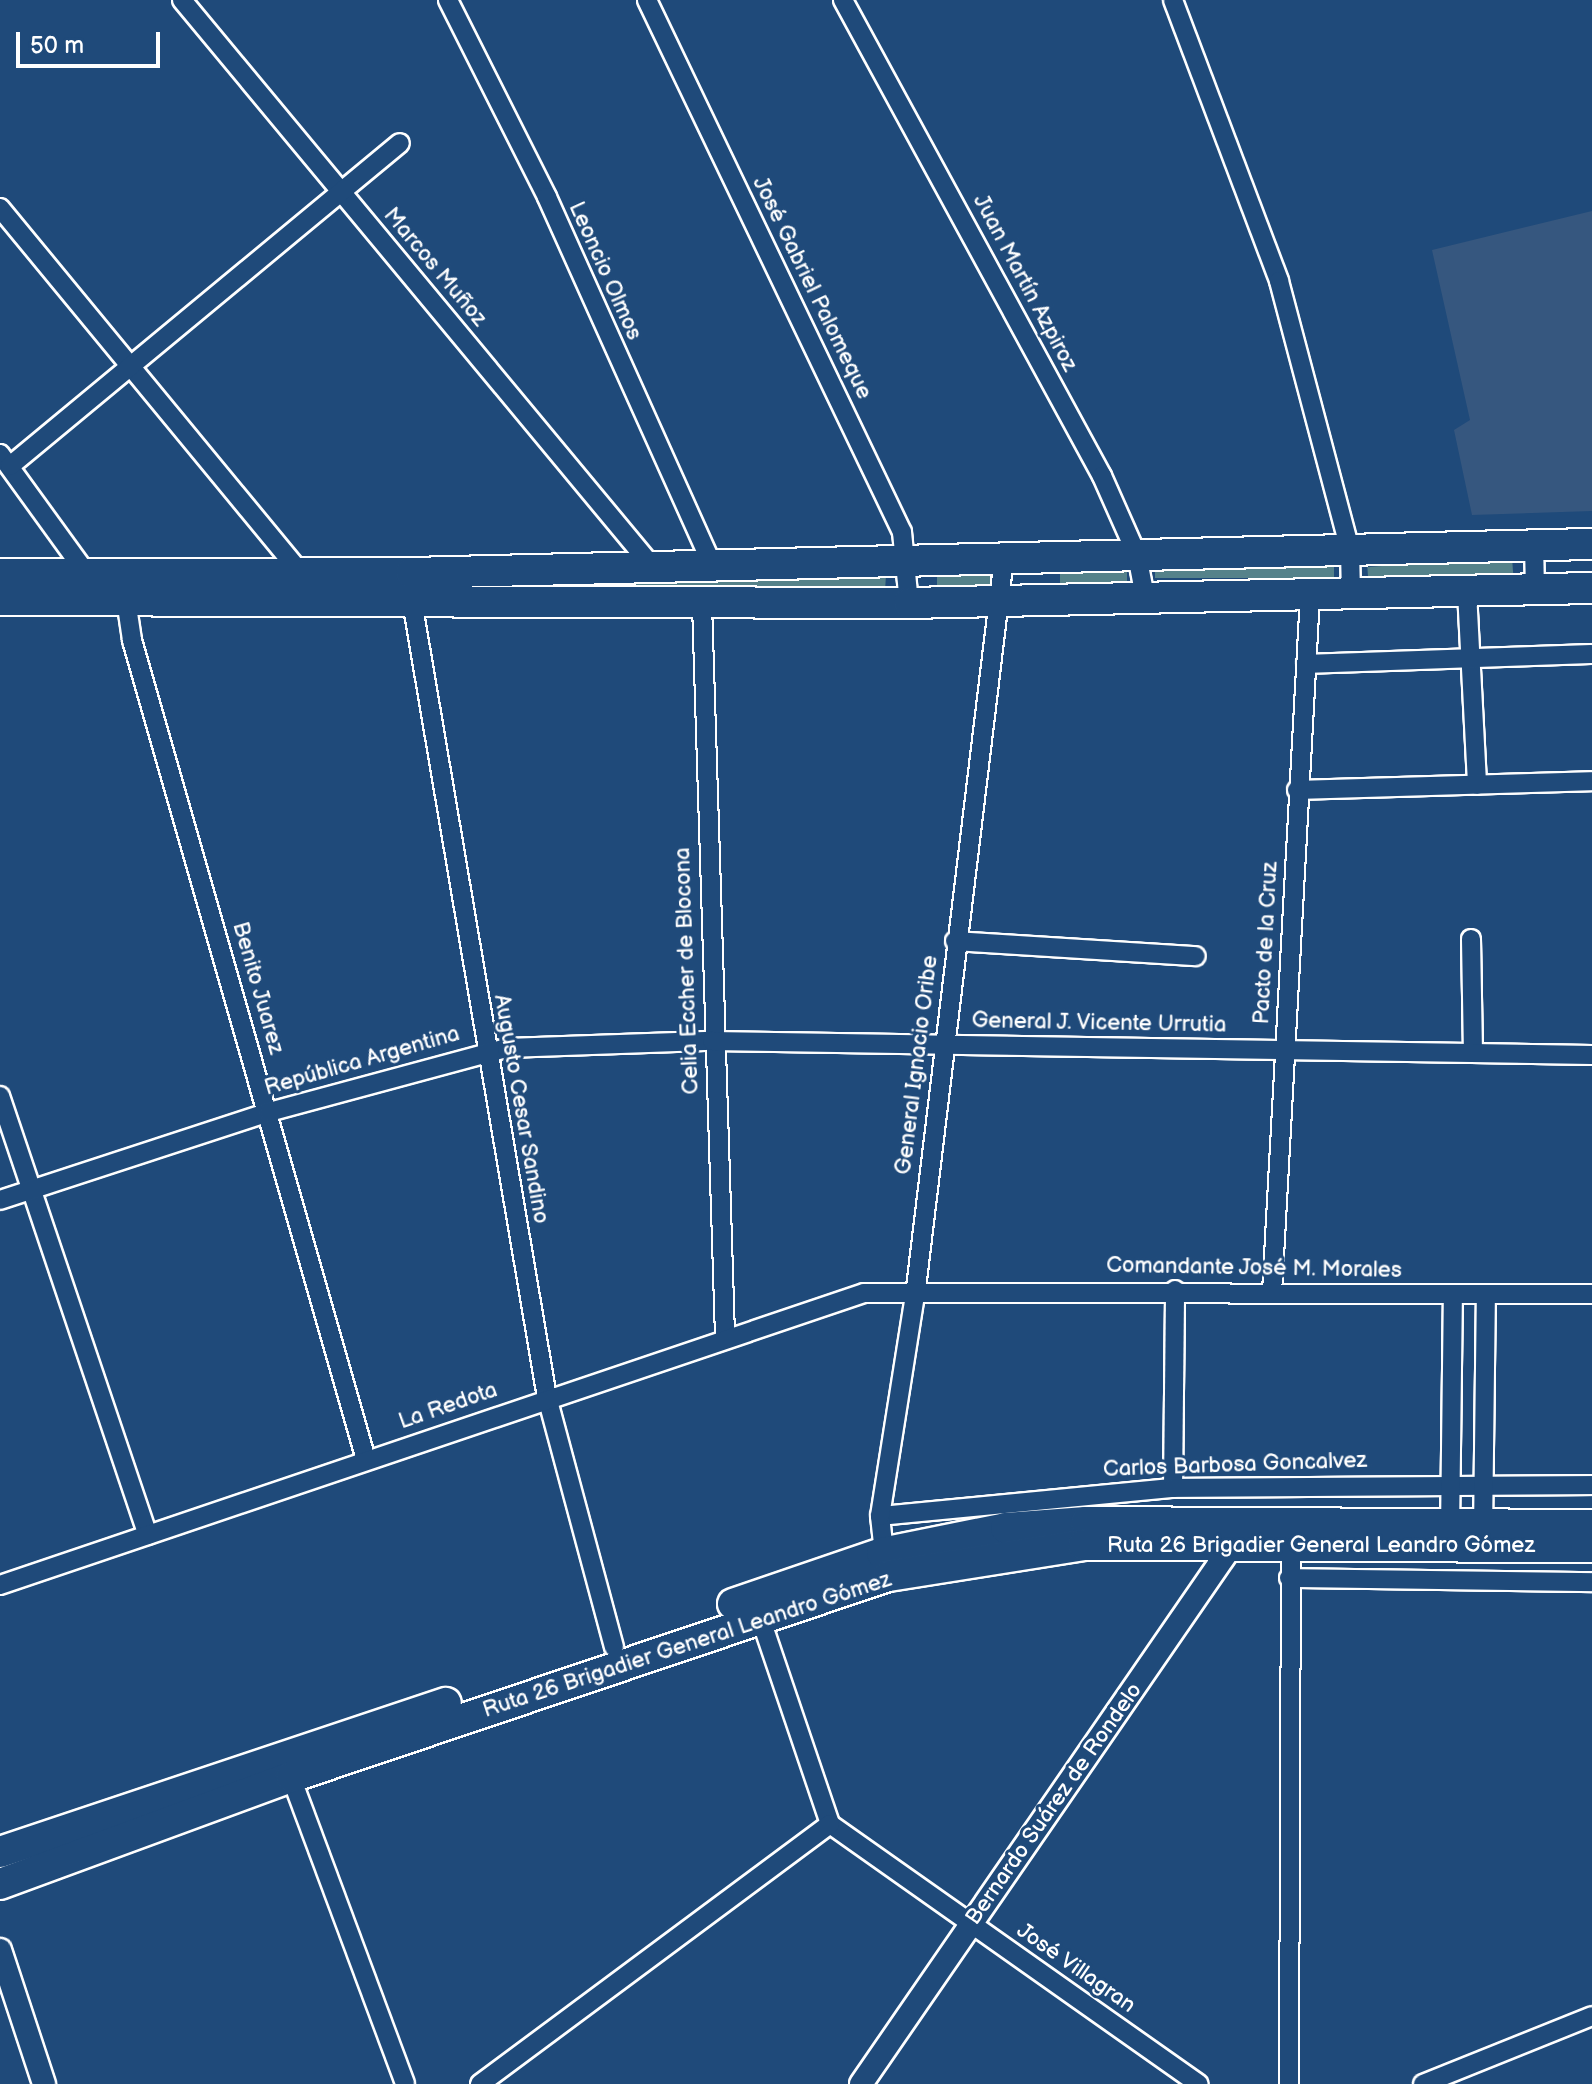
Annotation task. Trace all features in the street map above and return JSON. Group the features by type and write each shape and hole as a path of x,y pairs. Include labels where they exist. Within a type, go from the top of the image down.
{"main road":[{"path":"125,586 301,573 411,588 651,565 1592,544"},
{"path":"0,574 90,587"},
{"path":"0,600 90,587 125,586 411,588 702,604 909,603 1592,588"},
{"name":"Ruta 26 Brigadier General Leandro Gómez","path":"1482,1535 1592,1525"},
{"name":"Ruta 26 Brigadier General Leandro Gómez","path":"0,1852 614,1647 885,1565 1239,1532 1482,1535 1592,1547"},
{"name":"Ruta 26 Brigadier General Leandro Gómez","path":"0,1884 291,1777 760,1617 885,1565"}],"street":[{"name":"Marcos Muñoz","path":"182,0 651,565"},
{"name":"Leoncio Olmos","path":"448,0 547,197 712,565"},
{"name":"José Gabriel Palomeque","path":"647,0 909,560 909,603"},
{"name":"Juan Martín Azpiroz","path":"843,0 1102,476 1137,555 1145,597"},
{"path":"1173,0 1279,281 1350,550 1351,594"},
{"path":"90,587 5,460 131,370 400,143"},
{"path":"0,208 301,573"},
{"path":"1534,545 1535,590"},
{"name":"General Ignacio Oribe","path":"885,1565 880,1516 916,1288 941,1044 1002,601 1004,558"},
{"name":"Benito Juarez","path":"125,586 366,1460"},
{"name":"Augusto Cesar Sandino","path":"411,588 485,1051 547,1397 614,1647"},
{"path":"1467,592 1477,785"},
{"name":"Pacto de la Cruz","path":"1272,1293 1310,595"},
{"name":"Celia Eccher de Blocona","path":"702,604 712,1041 725,1336"},
{"path":"1306,664 1592,654"},
{"path":"1297,790 1592,781"},
{"path":"1471,939 1473,1052"},
{"path":"955,941 1196,956"},
{"name":"República Argentina","path":"0,1200 269,1112 485,1051 712,1041 941,1044"},
{"name":"General J. Vicente Urrutia","path":"941,1044 1592,1055"},
{"path":"0,1096 148,1535"},
{"name":"La Redota","path":"0,1585 725,1336 864,1293 916,1288"},
{"name":"Comandante José M. Morales","path":"916,1288 1592,1294"},
{"path":"1173,1488 1175,1290"},
{"path":"1450,1534 1453,1295"},
{"path":"1482,1535 1486,1295"},
{"name":"Carlos Barbosa Goncalvez","path":"880,1516 1173,1488 1481,1483 1592,1485"},
{"name":"Bernardo Suárez de Rondelo","path":"861,2084 1239,1532"},
{"path":"1289,2084 1289,1578 1292,1533"},
{"path":"1289,1578 1592,1582"},
{"path":"480,2084 830,1824 760,1617"},
{"path":"291,1777 405,2084"},
{"name":"José Villagran","path":"830,1824 1198,2084"},
{"path":"0,1950 44,2084"},
{"path":"1423,2084 1592,2016"}],"shaded area":[{"path":"1592,211 1592,511 1472,515 1454,430 1470,420 1432,250"}],"green space":[{"path":"1512,557 1513,573 1368,583 1367,567"},
{"path":"1155,564 1334,564 1334,578 1155,578"},
{"path":"1060,569 1127,569 1127,584 1060,584"},
{"path":"937,573 997,573 997,588 937,588"},
{"path":"886,575 885,591 434,589 604,576"}]}
